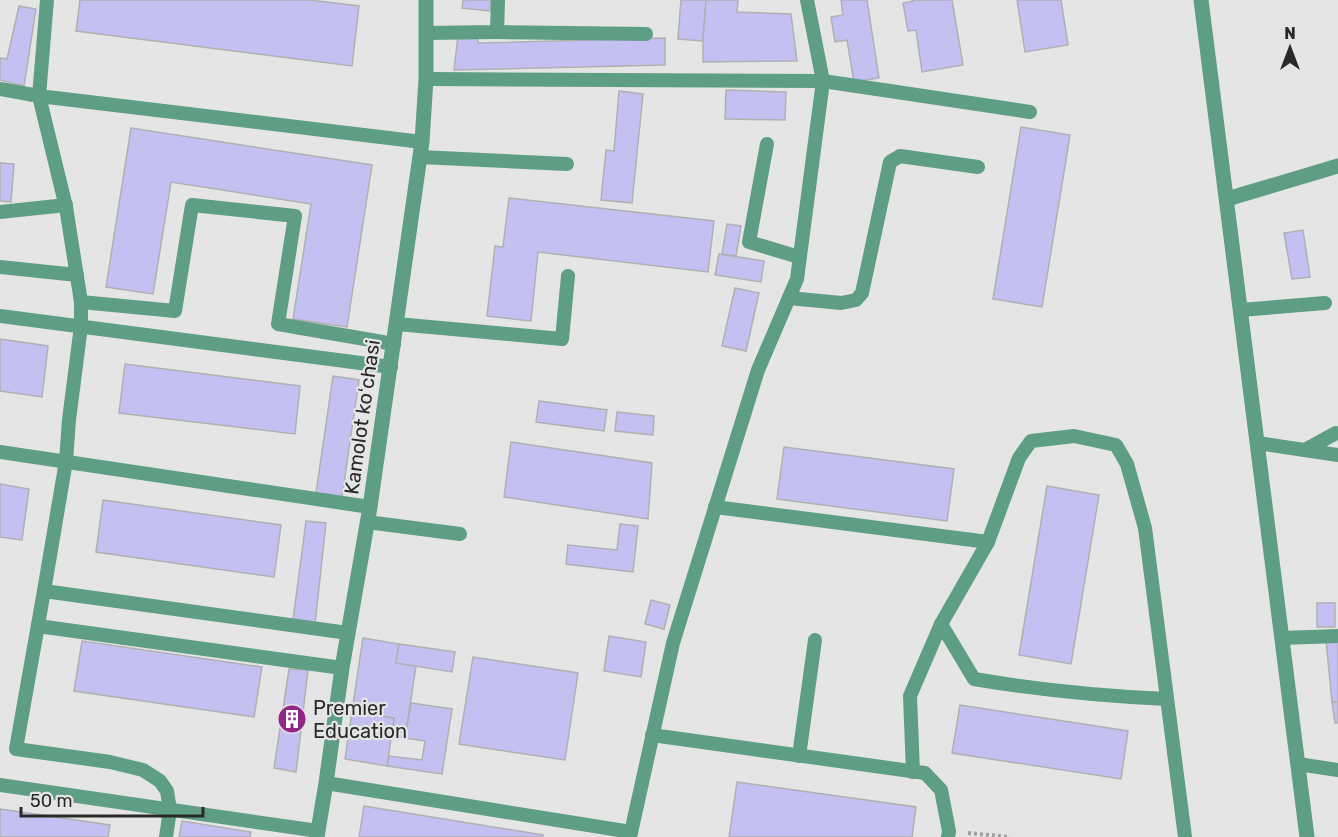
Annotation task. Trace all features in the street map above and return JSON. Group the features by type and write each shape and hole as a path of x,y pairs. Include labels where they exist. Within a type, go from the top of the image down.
{"street":[{"name":"Kamolot koʻchasi","path":"318,834 342,668 391,367 421,150 426,79 426,0"},
{"path":"1204,0 1307,837"},
{"path":"1227,199 1338,166"}],"lane":[{"path":"47,0 39,96 66,205 81,302 81,326 66,461 16,749 110,762 143,770 160,781 167,791 170,810 166,837"},
{"path":"497,32 498,0"},
{"path":"326,783 630,834 673,643 758,370 797,279 823,81 807,0"},
{"path":"426,33 646,34"},
{"path":"426,79 823,81 1030,112"},
{"path":"0,89 421,150 567,164"},
{"path":"767,144 749,242 799,257"},
{"path":"789,298 841,303 856,300 862,293 890,162 900,156 978,167"},
{"path":"0,212 66,205"},
{"path":"81,302 175,311 192,205 295,216 278,324 394,344"},
{"path":"0,267 77,275"},
{"path":"397,324 562,339 568,276"},
{"path":"1241,310 1325,303"},
{"path":"0,316 391,367"},
{"path":"1305,450 1336,432"},
{"path":"913,772 910,696 941,624 988,542 1018,458 1031,441 1074,436 1116,445 1127,464 1145,528 1185,837"},
{"path":"1258,443 1338,455"},
{"path":"0,452 66,461 368,515 460,534"},
{"path":"715,507 988,542"},
{"path":"44,591 348,633"},
{"path":"941,624 974,680 1100,696 1167,699"},
{"path":"38,626 342,668"},
{"path":"1282,638 1338,636"},
{"path":"799,756 815,640"},
{"path":"652,735 925,773 941,790 948,834"},
{"path":"1298,764 1338,770"},
{"path":"0,785 318,834"}],"path":[{"path":"948,834 1010,837"}],"building":[{"path":"80,0 310,0 359,6 352,66 76,31"},
{"path":"463,0 491,0 490,11 462,8"},
{"path":"681,0 706,0 703,41 678,39"},
{"path":"706,0 738,0 737,12 791,14 797,61 703,62"},
{"path":"841,0 867,0 879,78 854,82 847,40 835,42 831,17 843,15"},
{"path":"912,0 952,0 963,65 922,72 916,30 908,31 903,3"},
{"path":"1017,0 1061,0 1068,45 1025,52"},
{"path":"19,6 36,9 24,86 0,80 0,58 7,59"},
{"path":"477,35 478,43 665,38 665,65 454,70 458,36"},
{"path":"726,90 786,92 785,120 725,119"},
{"path":"619,91 643,94 632,203 601,200 606,150 614,151"},
{"path":"1021,127 1070,135 1042,307 993,299"},
{"path":"131,128 372,165 347,327 293,319 311,204 171,182 153,294 106,287"},
{"path":"0,163 14,164 11,202 0,201"},
{"path":"509,198 714,221 708,272 538,252 531,321 487,316 495,246 503,247"},
{"path":"727,224 741,226 736,256 722,254"},
{"path":"1303,230 1310,277 1292,279 1284,233"},
{"path":"719,254 764,261 761,282 715,275"},
{"path":"735,288 759,293 746,351 722,346"},
{"path":"0,339 48,346 42,397 0,391"},
{"path":"125,364 300,386 295,434 119,413"},
{"path":"333,376 359,380 342,497 316,493"},
{"path":"539,401 607,410 604,431 536,422"},
{"path":"617,412 654,416 653,435 615,431"},
{"path":"511,442 652,463 648,519 504,497"},
{"path":"784,447 954,469 947,521 777,499"},
{"path":"0,484 29,489 22,540 0,537"},
{"path":"1047,486 1099,495 1071,664 1019,655"},
{"path":"103,500 281,525 274,577 96,552"},
{"path":"306,521 326,523 315,624 293,620"},
{"path":"620,524 638,526 633,572 566,564 568,545 617,550"},
{"path":"651,600 670,605 664,629 645,624"},
{"path":"1317,603 1335,603 1335,627 1317,627"},
{"path":"609,636 646,642 641,677 604,671"},
{"path":"363,638 399,644 396,663 416,666 405,738 392,736 394,718 352,711"},
{"path":"1338,639 1338,702 1332,702 1326,640"},
{"path":"82,641 262,667 254,717 74,691"},
{"path":"399,644 455,652 452,672 396,663"},
{"path":"473,657 578,673 565,760 459,744"},
{"name":"Premier Education","path":"289,669 308,670 296,772 274,768"},
{"path":"1332,702 1338,702 1338,723 1335,723"},
{"path":"411,703 452,709 442,774 387,766 389,756 422,760 425,741 405,738"},
{"path":"960,705 1128,731 1121,779 952,753"},
{"path":"352,711 394,718 387,766 345,759"},
{"path":"737,782 916,807 912,837 729,837"},
{"path":"364,806 543,835 543,837 359,837"},
{"path":"0,809 110,825 108,837 0,837"},
{"path":"182,821 251,832 250,837 179,837"}],"place":[{"name":"Premier Education","path":"292,719"}]}
